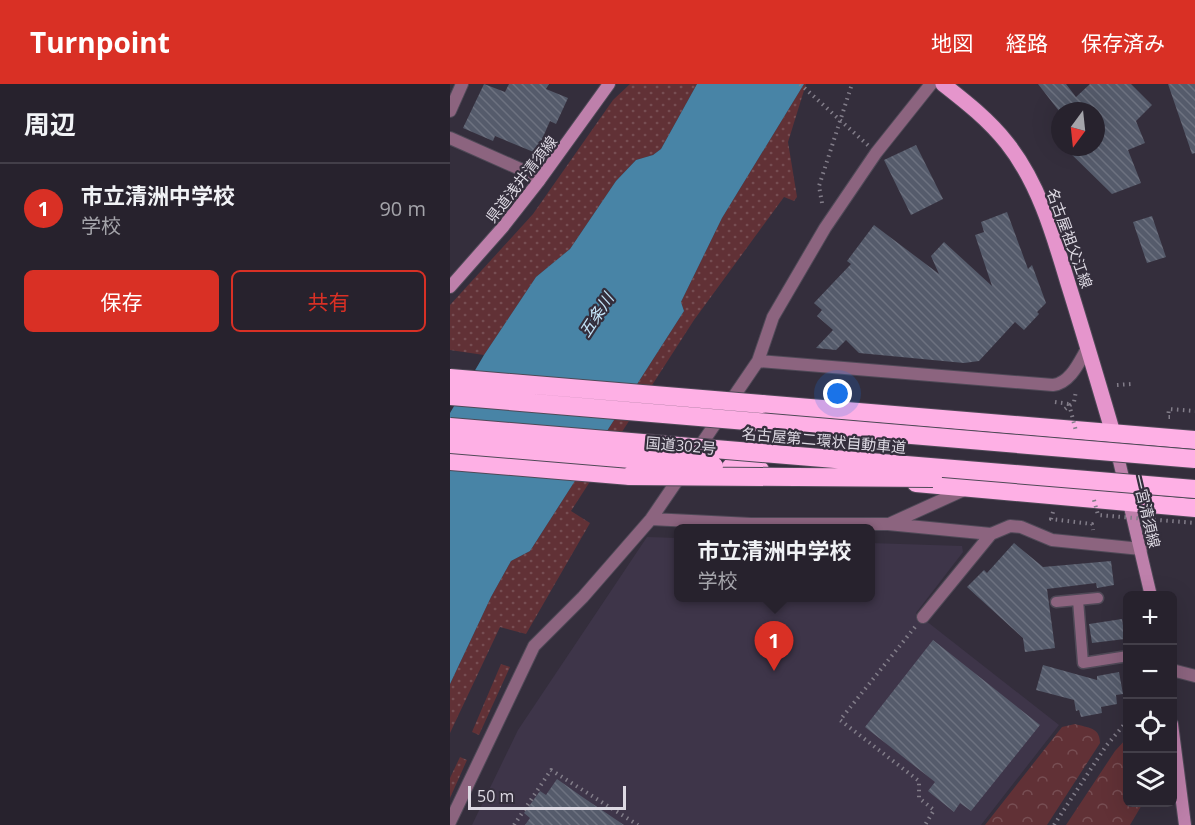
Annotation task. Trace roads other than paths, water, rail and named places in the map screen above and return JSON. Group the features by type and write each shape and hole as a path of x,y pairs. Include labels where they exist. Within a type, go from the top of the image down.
{"highway":[{"path":"450,378 1195,440"},
{"name":"名古屋第二環状自動車道","path":"450,396 1195,459"},
{"name":"名古屋第二環状自動車道","path":"450,427 1195,489"},
{"name":"国道302号","path":"450,444 1195,508"},
{"path":"450,461 630,476 1073,479"}],"main road":[{"name":"名古屋祖父江線","path":"943,84 975,109 1007,143 1029,177 1049,224 1113,434"},
{"name":"県道浅井清須線","path":"450,287 503,227 609,85"},
{"name":"一宮清須線","path":"1113,434 1150,591"},
{"path":"1176,753 1185,825"}],"street":[{"path":"450,111 462,84"},
{"path":"450,822 534,646 583,597 651,519 758,361 773,316 825,228 876,153 931,84"},
{"path":"450,138 520,169 539,181"},
{"path":"758,361 1053,385 1061,383 1069,375 1088,347"},
{"path":"888,524 970,488"},
{"path":"651,519 751,524 888,524 991,534"},
{"path":"923,618 991,534 1010,526 1021,527 1053,540 1141,549"},
{"path":"1177,671 1195,676"}],"lane":[{"path":"1056,602 1098,598"},
{"path":"1078,600 1083,663 1123,657"}],"water":[{"name":"五条川","path":"697,84 804,84 722,218 681,302 684,311 530,551 511,561 491,597 450,684 450,413 484,355 536,277 570,249 616,181 636,160 653,155 661,149"}],"place":[{"name":"市立清洲中学校","path":"774,671"}]}
